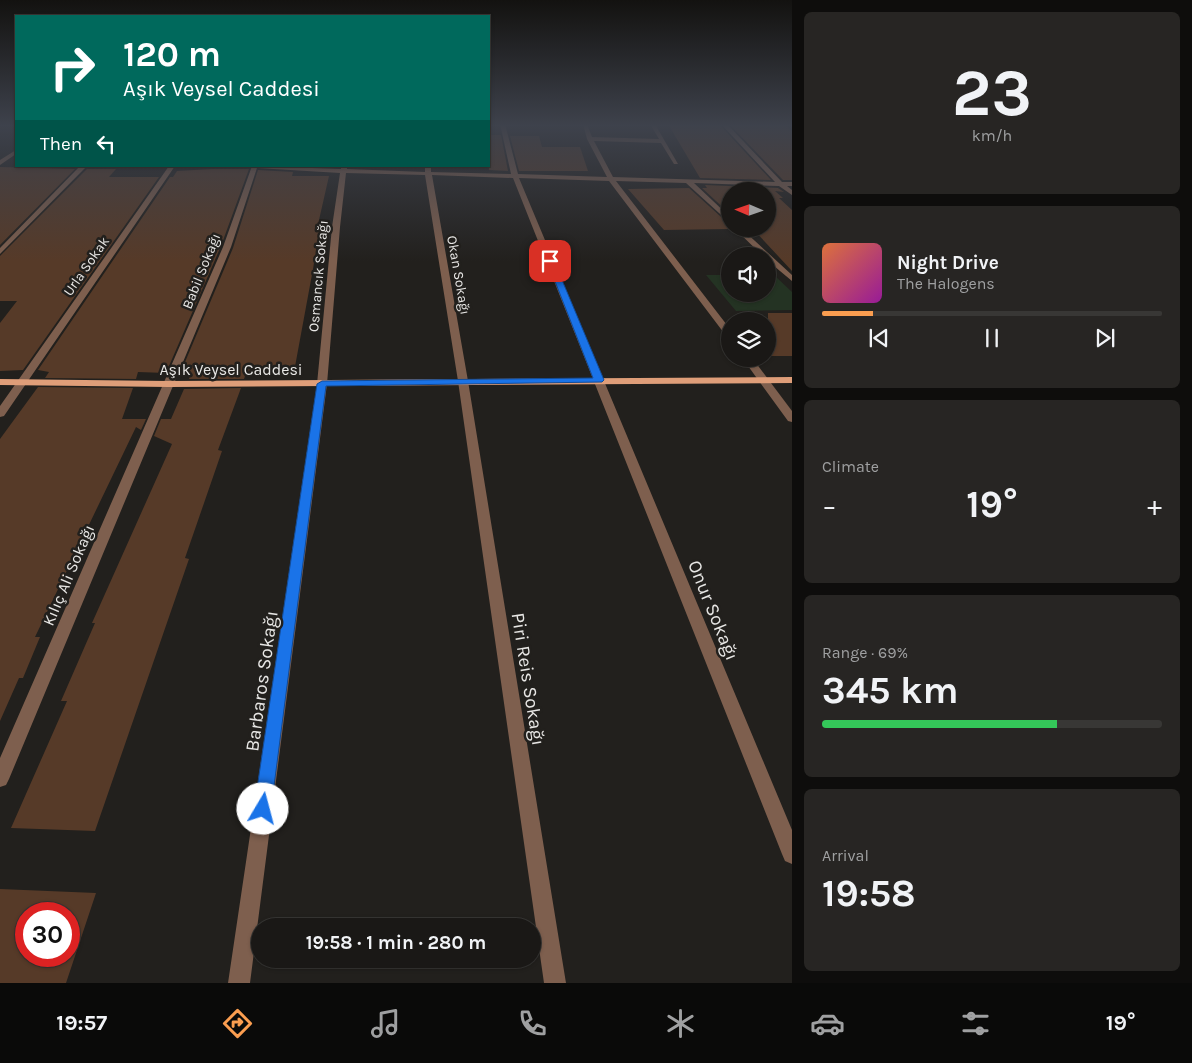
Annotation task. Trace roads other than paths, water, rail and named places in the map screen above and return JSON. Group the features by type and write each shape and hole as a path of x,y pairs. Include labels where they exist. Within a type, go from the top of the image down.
{"main road":[{"name":"Aşık Veysel Caddesi","path":"0,382 322,384 463,381 792,380"}],"street":[{"path":"0,252 80,170"},
{"name":"Urla Sokak","path":"0,414 169,170"},
{"name":"Babil Sokağı","path":"169,384 227,247 255,170"},
{"name":"Osmancık Sokağı","path":"322,384 343,170"},
{"path":"428,170 515,176 792,184"},
{"name":"Okan Sokağı","path":"428,170 463,381"},
{"name":"Onur Sokağı","path":"513,170 792,854"},
{"path":"606,170 611,179 721,323"},
{"path":"767,170 792,193"},
{"path":"688,181 721,212"},
{"path":"748,238 792,279"},
{"path":"754,367 792,419"},
{"name":"Piri Reis Sokağı","path":"463,381 555,983"},
{"name":"Kılıç Ali Sokağı","path":"0,778 169,384"},
{"name":"Barbaros Sokağı","path":"239,983 322,384"}]}
